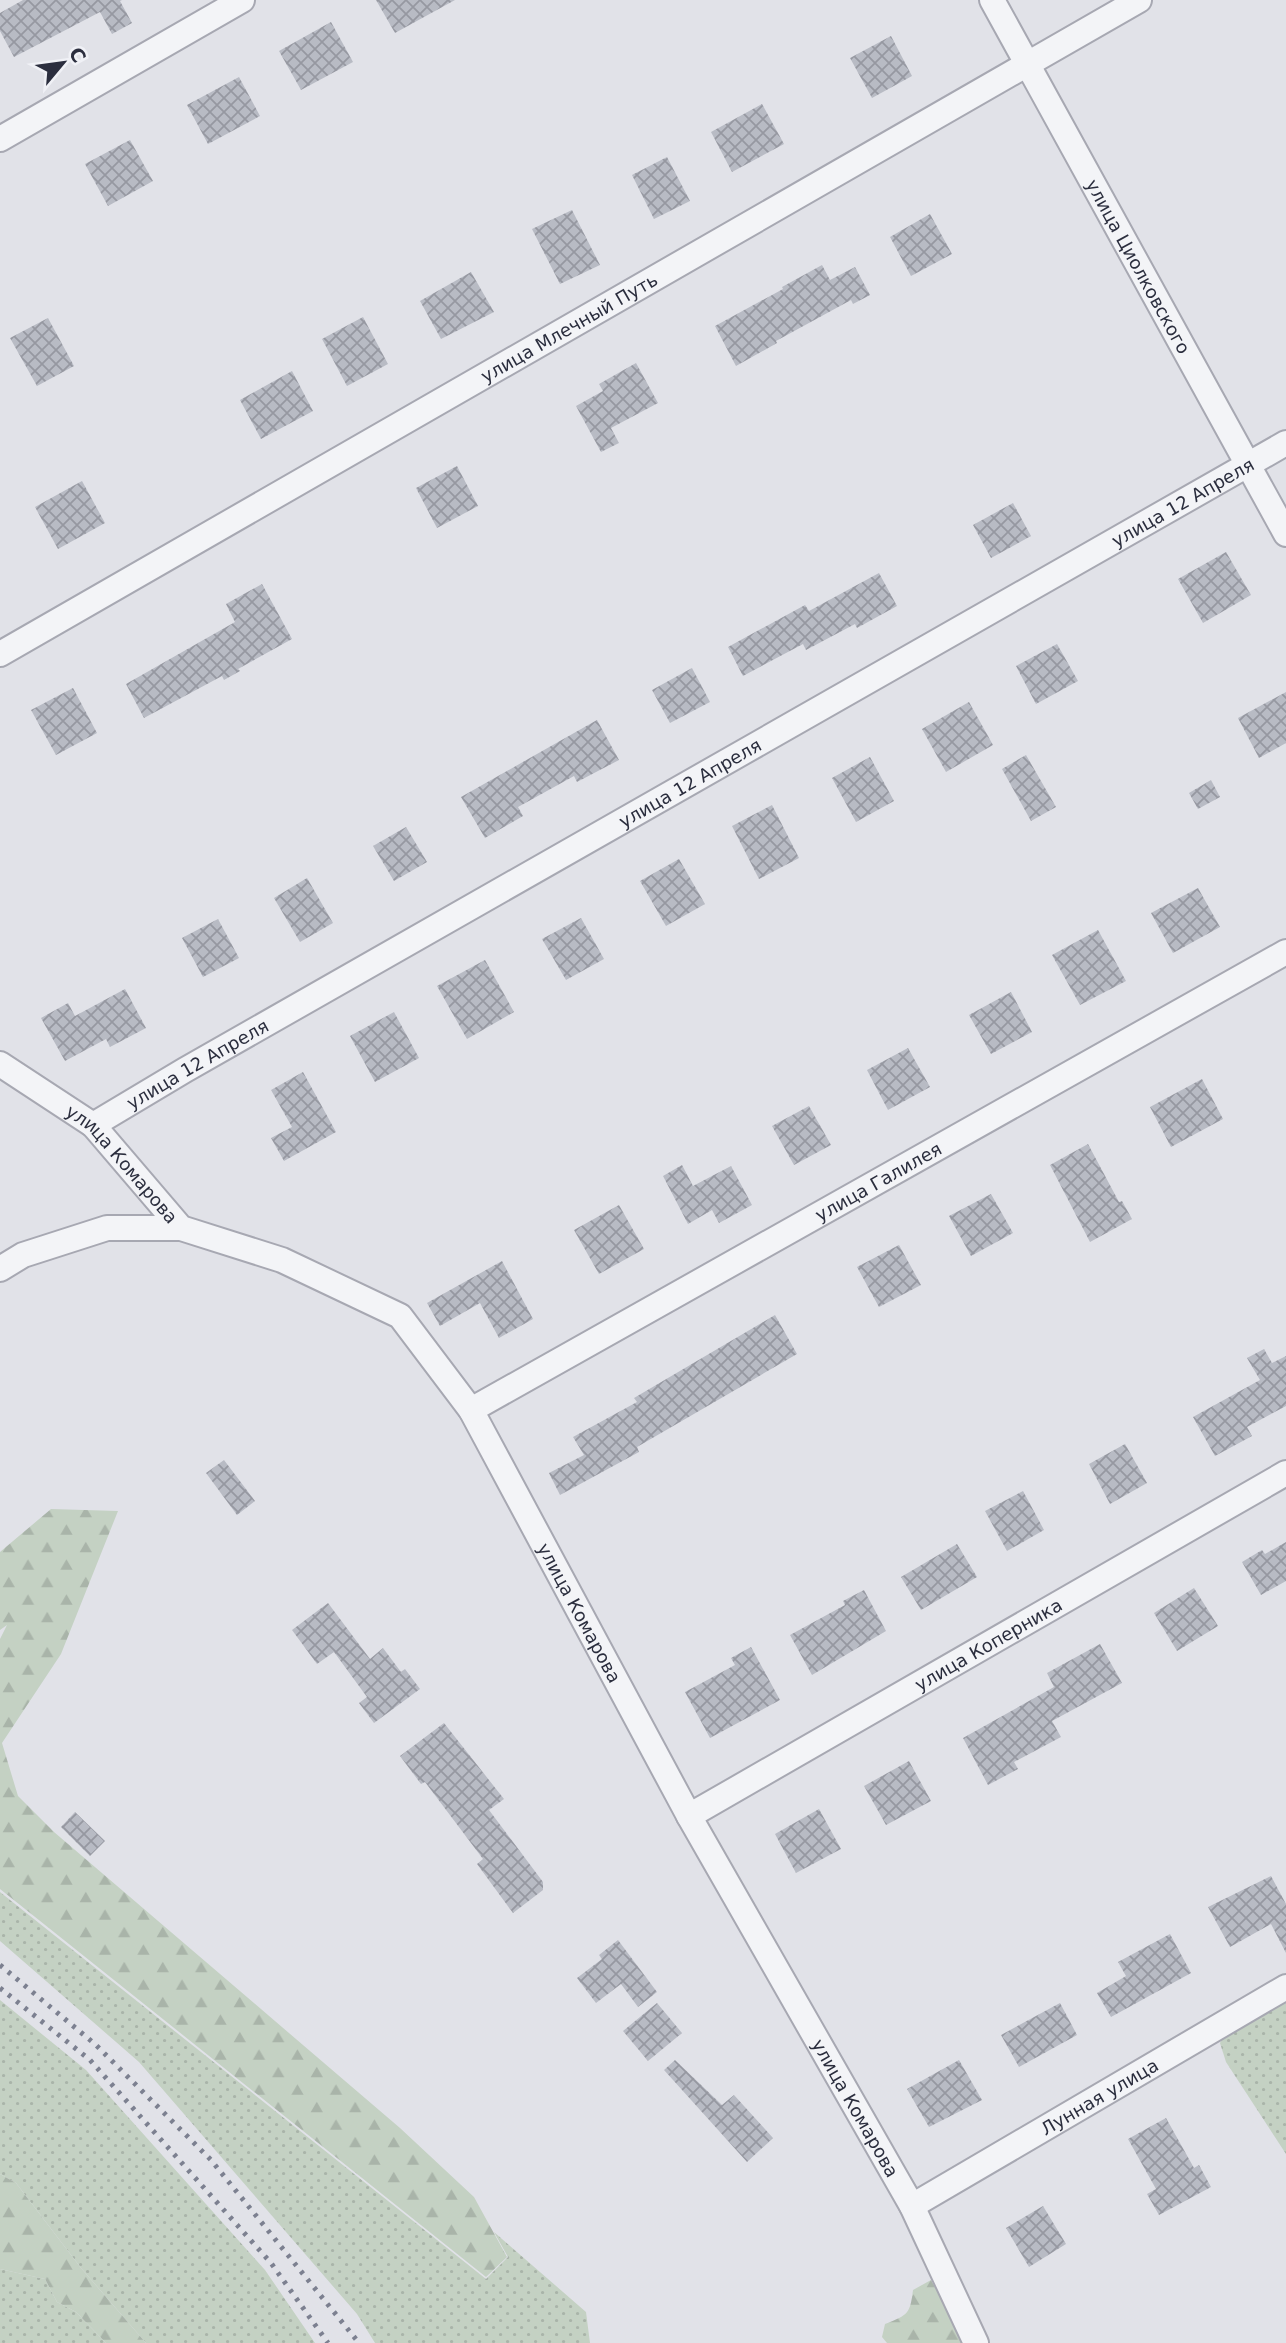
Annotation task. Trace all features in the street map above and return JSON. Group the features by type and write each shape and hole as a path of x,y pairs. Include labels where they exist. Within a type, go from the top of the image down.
{"street":[{"path":"0,139 242,0"},
{"name":"улица Циолковского","path":"992,0 1286,534"},
{"name":"улица Млечный Путь","path":"0,654 1139,0"},
{"name":"улица 12 Апреля","path":"93,1125 209,1056 1286,443"},
{"name":"улица Галилея","path":"471,1410 1286,952"},
{"name":"улица Комарова","path":"0,1064 93,1125 181,1228 282,1260 400,1316 471,1410 689,1816 912,2206 976,2343"},
{"path":"0,1269 23,1255 107,1228 181,1228"},
{"name":"улица Коперника","path":"689,1816 1286,1473"},
{"name":"Лунная улица","path":"912,2206 1286,1987"}],"green space":[{"path":"51,1509 118,1511 61,1654 2,1743 18,1796 54,1832 400,2128 474,2197 507,2257 486,2277 0,1889 0,1639 7,1625 0,1630 0,1552"},
{"path":"0,1892 486,2279 508,2257 494,2232 586,2312 590,2343 375,2343 357,2314 139,2062 0,1941"},
{"path":"1286,1996 1286,2154 1226,2062 1220,2043 1228,2029"},
{"path":"0,2000 86,2070 265,2270 315,2343 146,2343 81,2268 16,2183 0,2174"},
{"path":"0,2174 16,2183 81,2268 146,2343 106,2343 76,2312 57,2302 45,2279 0,2269"},
{"path":"0,2269 45,2279 57,2302 76,2312 106,2343 0,2343"},
{"path":"931,2280 965,2343 887,2343 882,2337 885,2324 906,2313 911,2304 913,2290"}],"building":[{"path":"23,0 122,0 120,1 132,23 112,34 100,12 14,57 0,31 0,13"},
{"path":"376,0 455,0 395,33"},
{"path":"331,22 353,62 301,90 279,51"},
{"path":"891,36 912,76 872,98 850,58"},
{"path":"239,77 260,116 208,144 187,105"},
{"path":"762,104 784,144 732,172 711,132"},
{"path":"130,140 153,181 108,206 85,164"},
{"path":"667,157 690,201 654,219 632,175"},
{"path":"572,210 600,265 560,284 532,229"},
{"path":"930,214 952,254 911,276 890,237"},
{"path":"822,265 830,280 855,267 870,295 853,304 851,300 736,366 715,326"},
{"path":"471,272 494,312 441,339 420,301"},
{"path":"363,317 388,364 347,386 322,339"},
{"path":"48,318 74,366 37,386 10,338"},
{"path":"636,363 658,403 611,428 619,443 601,452 576,406 603,391 599,384"},
{"path":"292,371 313,411 261,439 240,400"},
{"path":"457,466 478,506 437,528 416,488"},
{"path":"82,481 105,523 58,549 35,507"},
{"path":"1013,503 1031,536 991,558 973,525"},
{"path":"1226,552 1251,595 1203,623 1178,579"},
{"path":"879,573 897,606 857,628 855,624 806,650 803,644 743,676 728,647 805,605 809,611"},
{"path":"262,584 292,639 238,669 240,671 224,680 222,676 144,718 126,684 235,622 226,604"},
{"path":"1057,644 1078,681 1036,704 1016,666"},
{"path":"692,668 710,702 670,723 652,690"},
{"path":"73,688 97,733 56,755 31,710"},
{"path":"1286,692 1286,743 1259,758 1238,718"},
{"path":"969,702 993,745 946,772 922,729"},
{"path":"597,720 619,760 577,782 574,776 518,807 523,816 485,838 461,797"},
{"path":"1026,755 1056,807 1031,821 1002,769"},
{"path":"870,757 894,801 856,822 832,778"},
{"path":"1211,780 1220,797 1198,809 1189,793"},
{"path":"772,805 799,858 759,879 732,826"},
{"path":"406,827 427,862 394,881 373,846"},
{"path":"679,859 705,904 666,926 640,881"},
{"path":"307,878 333,923 300,942 274,898"},
{"path":"1198,888 1220,927 1173,953 1151,913"},
{"path":"581,918 604,959 566,980 542,939"},
{"path":"218,919 239,958 203,977 182,938"},
{"path":"1098,930 1126,981 1080,1005 1052,955"},
{"path":"485,960 514,1012 467,1039 437,986"},
{"path":"125,989 146,1028 110,1047 106,1039 65,1061 41,1018 68,1003 75,1016"},
{"path":"1011,992 1032,1032 991,1054 969,1015"},
{"path":"394,1012 419,1058 375,1082 350,1036"},
{"path":"908,1048 930,1087 888,1110 867,1070"},
{"path":"303,1072 336,1132 284,1161 271,1138 292,1127 271,1090"},
{"path":"1202,1079 1223,1119 1171,1147 1150,1107"},
{"path":"809,1106 831,1145 794,1165 772,1126"},
{"path":"1088,1144 1119,1202 1122,1201 1132,1219 1090,1242 1050,1165"},
{"path":"682,1165 693,1186 731,1166 752,1205 719,1223 712,1210 688,1224 663,1176"},
{"path":"991,1194 1013,1233 971,1256 949,1216"},
{"path":"619,1205 644,1249 599,1274 574,1230"},
{"path":"899,1245 921,1285 879,1307 857,1267"},
{"path":"502,1261 533,1319 499,1338 480,1303 440,1326 427,1303"},
{"path":"775,1315 797,1354 637,1447 639,1452 560,1495 549,1473 584,1455 573,1437 637,1402 634,1398"},
{"path":"1264,1349 1272,1363 1286,1356 1286,1406 1247,1427 1252,1436 1215,1456 1193,1417 1260,1380 1247,1358"},
{"path":"1125,1444 1147,1483 1110,1504 1089,1464"},
{"path":"224,1460 255,1501 237,1515 206,1473"},
{"path":"1023,1491 1044,1530 1007,1551 985,1511"},
{"path":"1286,1542 1286,1581 1261,1595 1242,1562 1262,1550 1265,1554"},
{"path":"957,1544 977,1577 921,1610 901,1577"},
{"path":"1194,1588 1218,1626 1177,1651 1154,1613"},
{"path":"864,1590 886,1631 812,1675 790,1635 845,1605 843,1601"},
{"path":"328,1603 370,1659 383,1648 401,1672 405,1669 420,1689 374,1723 359,1703 367,1697 334,1652 317,1664 292,1630"},
{"path":"1100,1644 1122,1683 1052,1721 1061,1737 1014,1762 1018,1769 988,1785 963,1738 1054,1687 1047,1673"},
{"path":"751,1647 780,1700 710,1738 685,1692 735,1665 731,1658"},
{"path":"444,1723 504,1799 489,1810 543,1882 543,1890 513,1913 477,1864 483,1859 425,1782 421,1784 400,1756"},
{"path":"909,1761 931,1801 886,1825 864,1786"},
{"path":"819,1809 841,1849 796,1873 775,1834"},
{"path":"75,1812 105,1841 90,1856 61,1827"},
{"path":"1271,1876 1286,1904 1286,1953 1271,1924 1230,1947 1208,1907"},
{"path":"1170,1934 1191,1973 1111,2017 1097,1993 1126,1976 1118,1962"},
{"path":"618,1940 657,1992 638,2007 621,1984 596,2003 577,1978 602,1959 599,1955"},
{"path":"657,2003 682,2033 648,2061 623,2031"},
{"path":"1060,2003 1077,2035 1019,2067 1001,2035"},
{"path":"675,2060 722,2105 734,2095 773,2138 747,2162 664,2070"},
{"path":"959,2060 982,2100 929,2127 907,2089"},
{"path":"1166,2118 1194,2168 1199,2165 1211,2187 1159,2215 1147,2194 1156,2189 1128,2139"},
{"path":"1043,2206 1066,2244 1029,2267 1006,2228"}],"railway":[{"path":"0,1965 96,2045 211,2160 359,2343"},
{"path":"0,1988 90,2060 271,2263 328,2343"}]}
